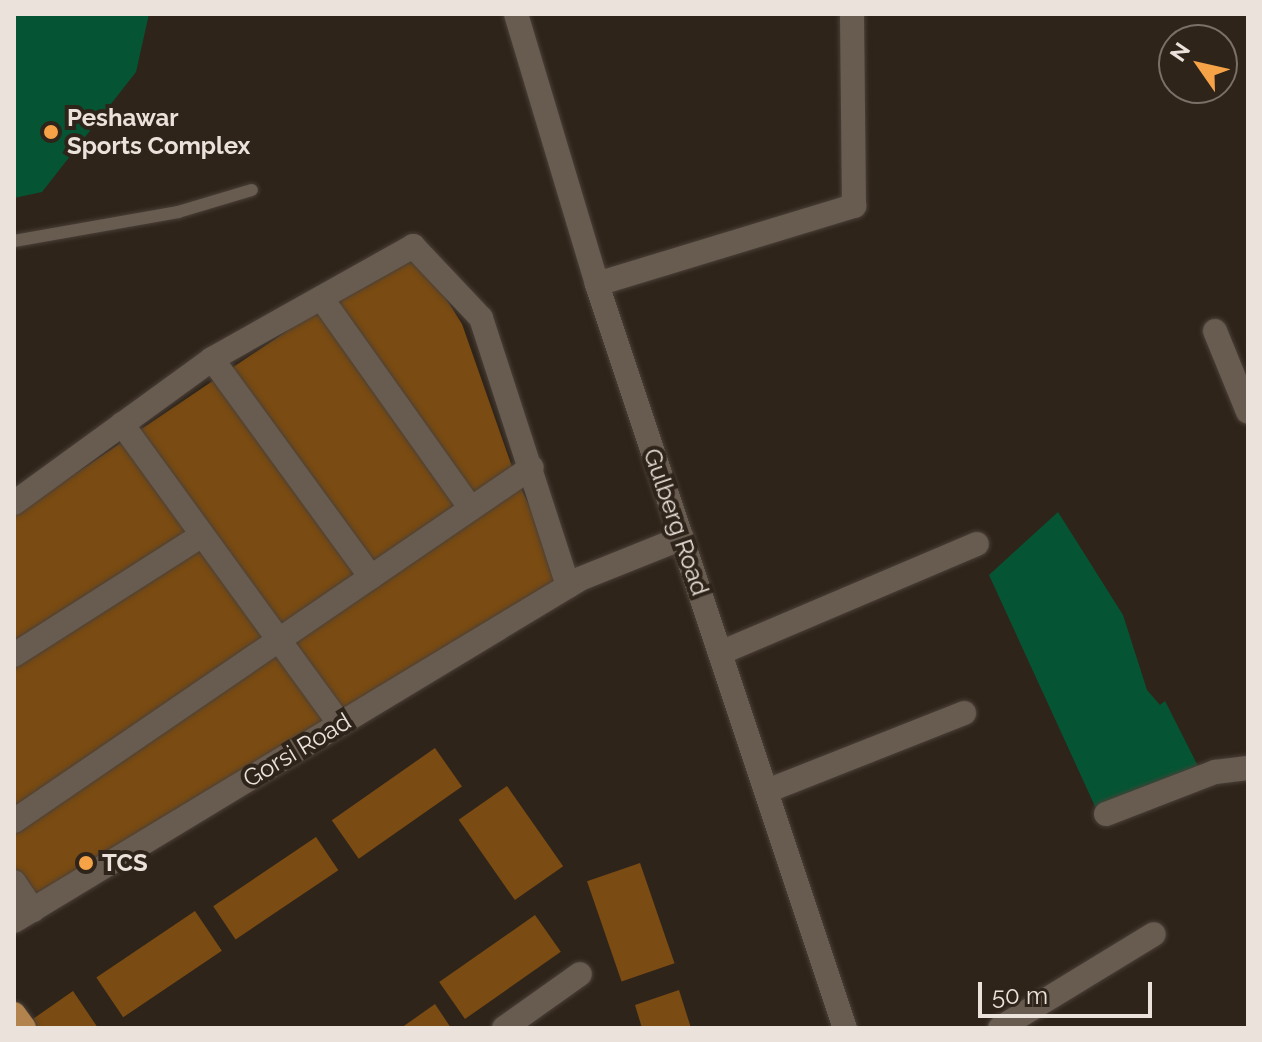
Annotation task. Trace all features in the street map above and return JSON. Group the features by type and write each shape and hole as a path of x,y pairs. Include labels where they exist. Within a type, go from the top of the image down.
{"main road":[{"path":"14,1014 24,1028"}],"street":[{"name":"Gulberg Road","path":"516,14 597,284 845,1028"},
{"path":"597,284 854,206 852,14"},
{"path":"14,503 212,359 413,246 481,318 574,582"},
{"path":"322,299 471,509"},
{"path":"1215,331 1248,412"},
{"path":"212,359 371,577"},
{"path":"122,424 276,642 340,724"},
{"path":"14,821 532,467"},
{"path":"14,655 201,536"},
{"name":"Gorsi Road","path":"24,916 574,582 682,538"},
{"path":"720,653 977,544"},
{"path":"767,791 964,713"},
{"path":"1106,814 1215,772 1248,768"},
{"path":"14,882 24,916"},
{"path":"1000,1028 1154,934"},
{"path":"504,1028 580,974"}],"lane":[{"path":"14,241 164,215 252,190"}],"green space":[{"name":"Peshawar Sports Complex","path":"14,14 149,14 136,72 42,192 14,198"},
{"path":"1058,512 1123,615 1147,690 1160,705 1165,701 1200,770 1099,815 989,575"}],"building":[{"path":"413,246 462,324 516,478 568,586 14,921 14,515"},
{"path":"435,748 462,787 359,859 332,820"},
{"path":"507,786 563,866 515,900 459,820"},
{"path":"316,837 338,870 236,940 213,906"},
{"path":"640,863 675,963 622,981 587,881"},
{"path":"195,911 222,951 123,1017 96,978"},
{"path":"535,915 561,952 465,1019 439,982"},
{"path":"679,990 691,1028 642,1028 635,1005"},
{"path":"73,991 98,1028 35,1028 30,1021"},
{"path":"435,1004 451,1028 401,1028"}],"place":[{"name":"Peshawar Sports Complex","path":"51,132"},
{"name":"TCS","path":"86,863"}]}
